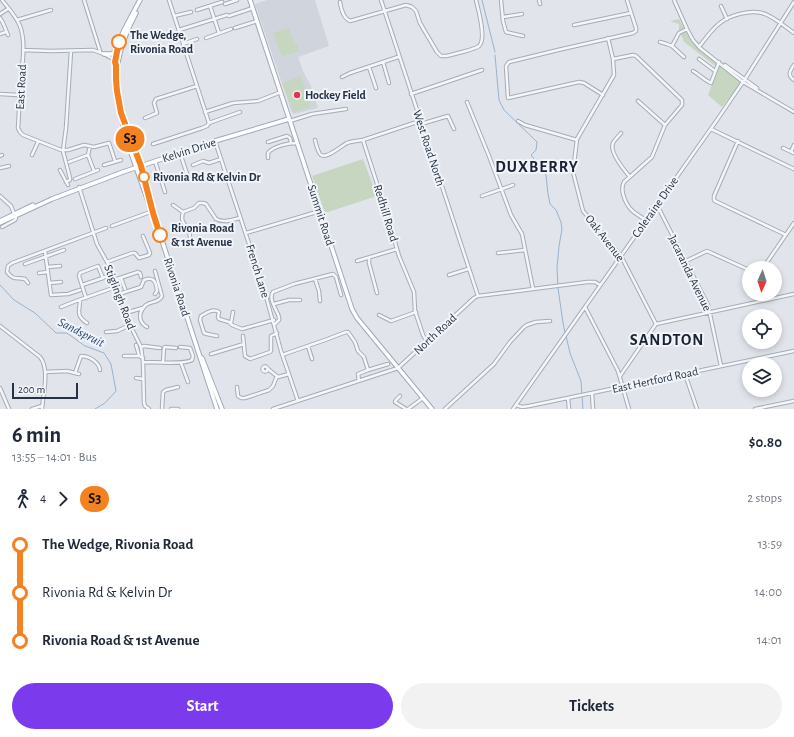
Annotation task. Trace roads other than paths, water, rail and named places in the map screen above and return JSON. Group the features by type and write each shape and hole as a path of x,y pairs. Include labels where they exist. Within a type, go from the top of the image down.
{"main road":[{"name":"Rivonia Road","path":"142,0 126,31 119,49 116,80 121,113 152,212"},
{"name":"Summit Road","path":"250,0 352,310 432,409"},
{"path":"102,53 112,54 119,49"},
{"path":"117,60 119,49"},
{"name":"Kelvin Drive","path":"1,224 15,215 52,199 122,172 215,141 289,120"},
{"name":"Rivonia Road","path":"139,167 141,182 215,403 215,409"},
{"path":"122,172 133,171 141,182"},
{"name":"Rivonia Road","path":"194,339 222,409"}],"street":[{"name":"East Road","path":"2,0 17,20 21,30 23,50 19,130 23,136 63,151"},
{"path":"84,0 102,53"},
{"path":"168,0 209,123"},
{"path":"197,10 237,0"},
{"name":"West Road North","path":"380,0 478,296"},
{"path":"340,2 346,18 350,21 406,5 412,7 416,11 420,23 437,52 441,56 446,56 477,47 482,42 482,30 476,0"},
{"path":"501,0 506,32 523,36"},
{"path":"603,95 584,83 579,82 508,98 507,64 509,62 634,33 636,31 636,26 627,0"},
{"path":"674,0 687,29 699,47 744,80 794,112"},
{"name":"Coleraine Drive","path":"513,409 711,128 794,2"},
{"path":"210,6 219,33"},
{"path":"721,6 727,19"},
{"path":"179,30 253,8"},
{"path":"0,14 8,9"},
{"path":"17,20 51,10"},
{"path":"174,16 190,12"},
{"path":"574,25 632,13"},
{"path":"699,47 716,26 727,19 742,13 762,13 794,33"},
{"path":"503,17 522,14"},
{"path":"0,18 8,35"},
{"path":"235,28 257,21"},
{"path":"206,38 231,29"},
{"path":"672,46 679,33 687,29"},
{"path":"0,34 6,32"},
{"name":"Oak Avenue","path":"608,38 614,75 577,140 573,171 582,208 621,256 656,324"},
{"path":"183,44 197,39"},
{"path":"660,42 672,46 684,57"},
{"path":"23,50 91,50 117,60"},
{"path":"60,170 67,183 70,178 63,151 66,128 70,51"},
{"path":"612,59 632,55 636,56 681,98 682,105 665,125 652,157 622,185 622,192 628,206 631,210 646,220"},
{"path":"342,77 398,56"},
{"path":"699,59 716,71"},
{"path":"383,62 389,82"},
{"path":"693,71 710,83 719,62"},
{"path":"794,65 789,74 794,80"},
{"path":"369,67 376,88"},
{"path":"411,94 482,70"},
{"path":"145,118 157,114 154,103 156,99 197,86"},
{"path":"205,112 233,103 258,101 281,92"},
{"path":"0,94 20,95"},
{"path":"638,101 665,125"},
{"path":"468,102 511,215 522,234 533,288"},
{"path":"289,120 312,114 346,109"},
{"path":"153,144 202,128 207,126 209,123 240,112"},
{"path":"315,140 320,154 324,156 332,153 345,144 448,116 454,129"},
{"path":"518,121 525,125 577,140"},
{"path":"711,128 794,168"},
{"path":"621,133 613,142 613,151 630,177"},
{"path":"268,142 287,136 290,138 291,143"},
{"name":"Redhill Road","path":"363,140 403,267 414,292 416,312 422,332 427,342"},
{"name":"French Lane","path":"215,141 246,233 274,322 282,355 298,401"},
{"path":"32,155 38,142"},
{"path":"738,142 717,187 714,200 786,234"},
{"path":"63,151 84,145 96,146 109,143 115,161"},
{"path":"268,158 268,153 270,150 291,143 297,143"},
{"path":"783,148 792,153 794,145"},
{"path":"90,146 88,154 94,171"},
{"path":"180,153 189,180"},
{"path":"69,162 88,154"},
{"path":"193,165 203,161 209,163 221,159"},
{"path":"104,165 121,160"},
{"path":"155,161 165,192"},
{"path":"0,168 9,166"},
{"path":"75,179 98,170"},
{"path":"161,180 170,177 175,180 178,179"},
{"path":"482,196 513,185"},
{"name":"Stiglingh Road","path":"79,188 97,244 112,274 130,326 142,347 144,403 146,408 149,409"},
{"path":"0,196 11,206 15,215"},
{"path":"183,212 194,208 201,202 206,204 218,220 227,221 240,218"},
{"path":"173,205 183,212"},
{"name":"Jacaranda Avenue","path":"657,205 706,301 710,312 721,366"},
{"path":"246,233 320,211"},
{"path":"112,226 152,212"},
{"path":"183,212 183,224 189,232 190,238"},
{"path":"767,261 794,224"},
{"path":"28,283 25,279 16,279 8,273 8,266 106,228"},
{"path":"107,262 132,253 135,253 139,258 149,255 150,252 143,236"},
{"path":"357,261 397,249"},
{"path":"25,264 64,250"},
{"path":"498,253 525,250"},
{"path":"45,251 52,296 68,294 80,290"},
{"path":"685,261 708,252 742,267"},
{"path":"369,257 369,263 377,293"},
{"path":"47,267 60,266"},
{"path":"86,298 79,276 80,272 99,266 103,278"},
{"path":"449,275 468,269"},
{"path":"147,327 143,324 140,313 147,304 162,299 162,294 155,271"},
{"path":"39,273 48,272"},
{"path":"114,280 138,272 140,273 141,277"},
{"path":"82,285 112,274"},
{"path":"217,336 204,333 200,320 201,316 212,310 217,310 219,312 218,319 229,322 232,325 242,329 279,320 271,294 294,284 331,274 334,275 341,295"},
{"path":"121,278 125,289"},
{"path":"119,294 142,286 144,280 149,278 155,282 157,291 155,294"},
{"path":"315,279 319,290 320,300"},
{"path":"49,283 61,282"},
{"path":"478,296 589,282 595,282 600,285"},
{"path":"61,307 116,287"},
{"path":"782,297 794,294"},
{"name":"North Road","path":"273,409 281,408 398,368 478,296"},
{"path":"80,300 79,316 87,322"},
{"path":"274,304 300,300"},
{"path":"620,376 656,324 761,301"},
{"path":"585,307 620,376 629,409"},
{"path":"125,313 144,308"},
{"path":"230,323 233,312"},
{"path":"380,315 391,321 416,312"},
{"path":"445,409 494,364 510,342 527,325 536,322 550,321"},
{"path":"0,326 40,357 43,361 45,372 42,407 32,409"},
{"path":"106,332 117,331 130,326"},
{"path":"282,355 348,332 355,342 358,351 364,357 368,370"},
{"path":"243,336 245,356 252,358 271,351 271,336 277,333"},
{"path":"211,354 244,344"},
{"path":"136,345 139,356"},
{"path":"308,346 312,359"},
{"path":"142,347 160,348"},
{"path":"143,362 181,363 188,362 194,358 190,347 180,347"},
{"path":"163,362 164,348 176,348"},
{"name":"East Hertford Road","path":"516,405 526,407 794,351"},
{"path":"75,373 81,356 89,357 99,364 100,370"},
{"path":"124,356 139,356 143,358"},
{"path":"181,363 188,382"},
{"path":"359,381 358,374 388,364"},
{"path":"268,369 279,377 289,374"},
{"path":"45,372 67,371 79,374"},
{"path":"685,374 696,409"},
{"path":"237,387 238,396 245,398 269,390 277,376"},
{"path":"136,378 143,378"},
{"path":"162,409 162,392 178,387"},
{"path":"0,388 9,409"},
{"path":"592,393 593,409"},
{"path":"400,396 395,401 407,409 423,398"},
{"path":"568,398 569,409"},
{"path":"754,409 794,401"},
{"path":"171,409 178,409"}],"waterway":[{"path":"482,0 495,52"},
{"path":"495,55 499,100 504,110 537,142 536,150 531,155 546,175 550,204 556,210 561,222 562,229 557,268 558,288 565,333"},
{"name":"Sandspruit","path":"0,285 14,300 35,313 56,333 67,333 85,346 104,353 111,364 116,391 105,403 95,409"},
{"path":"566,336 570,353 581,381 583,409"}],"place":[{"name":"The Wedge, Rivonia Road","path":"119,42"},
{"name":"Hockey Field","path":"297,95"},
{"name":"Rivonia Rd & Kelvin Dr","path":"144,177"},
{"name":"Rivonia Road & 1st Avenue","path":"160,235"}],"district":[{"name":"DUXBERRY","path":"537,167"},
{"name":"SANDTON","path":"667,340"}]}
